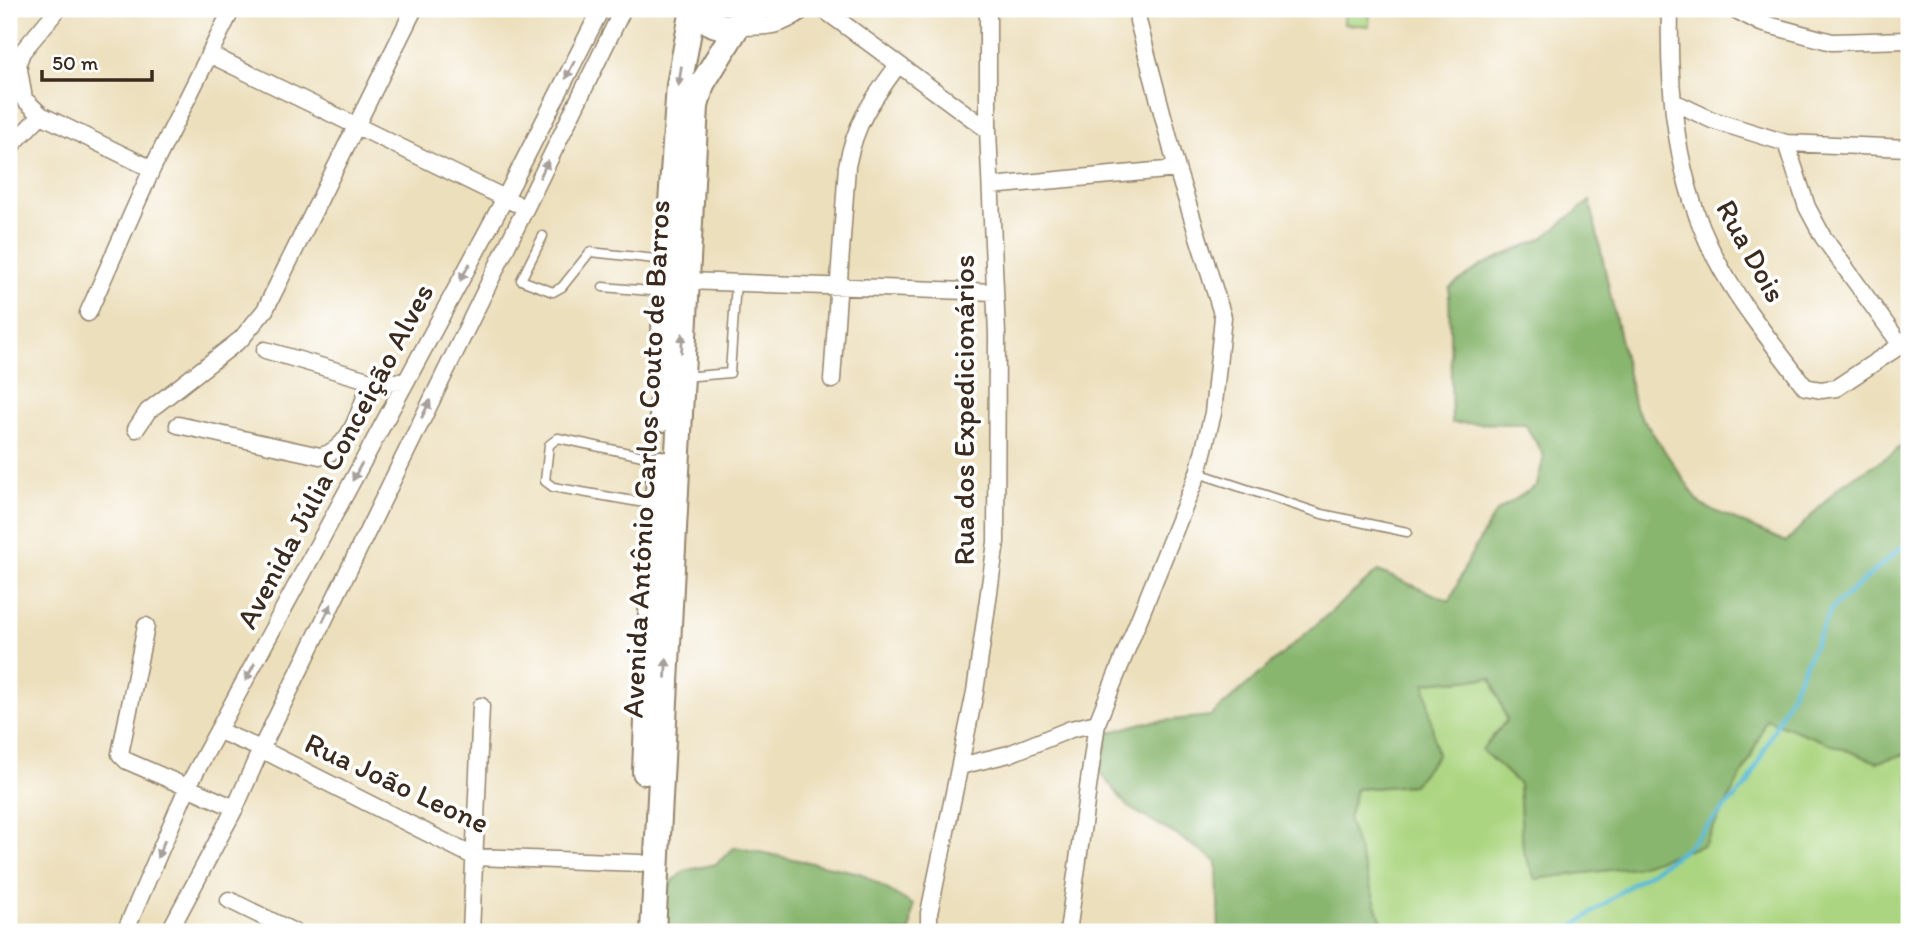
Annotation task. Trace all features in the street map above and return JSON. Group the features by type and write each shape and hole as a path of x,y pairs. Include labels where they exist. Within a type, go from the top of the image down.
{"main road":[{"name":"Avenida Antônio Carlos Couto de Barros","path":"653,932 681,378 675,287 668,261 679,85 693,9"},
{"path":"699,9 712,25 737,27"},
{"name":"Avenida Antônio Carlos Couto de Barros","path":"637,932 660,460 675,287 696,106 702,84 737,27 758,9"}],"street":[{"path":"58,9 29,41 18,63 24,99 41,115 152,169"},
{"path":"88,313 152,169 232,9"},
{"path":"136,429 148,411 241,339 265,310 414,9"},
{"name":"Avenida Júlia Conceição Alves","path":"169,932 235,808 261,749 623,9"},
{"path":"737,27 781,24 804,9"},
{"path":"823,9 988,130"},
{"name":"Rua dos Expedicionários","path":"929,932 929,913 975,692 996,542 997,334 988,130 988,9"},
{"path":"1068,932 1097,723 1198,474 1213,413 1223,317 1177,169 1138,21 1138,9"},
{"name":"Rua Dois","path":"1670,9 1669,63 1682,171 1694,211 1716,260 1750,311 1805,387 1821,390 1836,388 1905,341"},
{"path":"1734,9 1761,23 1832,42 1909,40"},
{"path":"595,11 613,30"},
{"name":"Avenida Júlia Conceição Alves","path":"125,932 188,786 505,198 595,11"},
{"path":"209,54 525,207"},
{"path":"832,380 846,166 853,137 868,106 898,65"},
{"path":"1674,102 1712,120 1786,144 1909,148"},
{"path":"9,148 41,115"},
{"path":"1786,144 1807,207 1823,237 1905,341"},
{"path":"991,186 1177,169"},
{"path":"675,287 736,282 995,292"},
{"path":"265,350 371,381 405,382"},
{"path":"178,425 320,456 329,454 345,442 371,381"},
{"path":"146,626 120,754 127,761 235,808"},
{"path":"471,932 481,706"},
{"path":"960,766 1009,754 1071,729 1097,723"},
{"name":"Rua João Leone","path":"219,731 261,749 475,857 641,863"},
{"path":"229,900 294,932"}],"lane":[{"path":"543,236 521,280 553,292 562,287 590,252 668,261"},
{"path":"681,378 730,373 736,282"},
{"path":"603,287 675,287"},
{"path":"657,505 553,487 545,481 549,445 558,438 660,460"},
{"path":"1198,474 1322,514 1407,532"}],"green space":[{"path":"1345,9 1370,9 1369,26 1344,24"},
{"path":"1590,201 1635,407 1701,505 1786,542 1841,485 1892,454 1909,440 1909,753 1877,762 1766,719 1750,759 1704,845 1635,867 1535,879 1523,849 1519,784 1482,750 1507,720 1491,678 1425,683 1437,756 1413,785 1356,789 1348,819 1385,932 1219,932 1217,862 1128,807 1100,772 1108,733 1142,723 1211,716 1378,571 1450,601 1468,560 1496,512 1537,485 1544,456 1525,424 1452,423 1449,288 1482,265 1543,238"},
{"path":"1491,678 1507,720 1482,750 1519,784 1523,849 1535,879 1635,867 1704,845 1750,759 1766,719 1877,762 1909,753 1909,932 1385,932 1348,819 1356,789 1413,785 1424,683"},
{"path":"735,847 860,873 913,905 910,932 662,932 664,889 684,871 716,864"}],"waterway":[{"path":"1566,932 1684,850 1748,784 1832,608 1909,541"}]}
